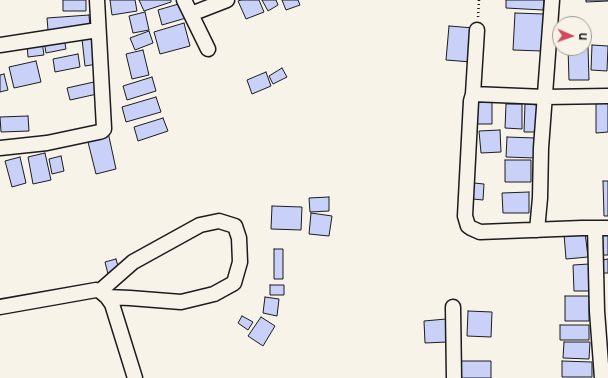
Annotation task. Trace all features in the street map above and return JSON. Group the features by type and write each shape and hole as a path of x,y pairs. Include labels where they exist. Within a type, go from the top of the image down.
{"street":[{"path":"0,148 47,143 102,131 104,128 97,0"},
{"path":"184,0 208,49"},
{"path":"191,14 227,0"},
{"path":"537,230 540,198 541,148 552,0"},
{"path":"0,45 98,30"},
{"path":"477,30 473,94 471,101 465,216 468,226 480,232 601,228 597,311 602,378"},
{"path":"473,94 545,97 608,96"},
{"path":"0,307 96,290 104,294 130,298 181,302 214,294 234,283 240,262 238,238 235,226 219,221 200,225 133,262 104,294"},
{"path":"104,294 112,304 135,378"},
{"path":"453,307 454,378"}],"path":[{"path":"477,30 479,0"}],"building":[{"path":"63,0 86,0 86,11 63,11"},
{"path":"110,0 135,0 137,11 112,15"},
{"path":"139,0 171,0 171,2 144,11"},
{"path":"259,0 264,12 246,19 238,1"},
{"path":"262,0 276,0 278,5 268,11"},
{"path":"282,0 298,0 300,5 286,10"},
{"path":"506,0 544,0 543,10 506,8"},
{"path":"586,0 608,0 608,1 586,2"},
{"path":"182,3 186,18 162,25 158,10"},
{"path":"145,12 149,30 133,33 129,16"},
{"path":"515,13 544,14 542,51 513,50"},
{"path":"89,15 90,27 48,30 47,18"},
{"path":"184,23 190,46 160,54 154,32"},
{"path":"449,26 474,28 471,62 446,60"},
{"path":"149,31 153,43 135,50 130,38"},
{"path":"94,37 97,64 85,66 82,39"},
{"path":"64,38 66,49 46,53 44,41"},
{"path":"42,42 44,55 28,57 27,44"},
{"path":"592,45 608,46 607,71 591,70"},
{"path":"143,50 149,75 132,79 126,54"},
{"path":"78,54 80,67 55,72 53,59"},
{"path":"568,56 588,56 589,80 569,80"},
{"path":"36,61 41,82 14,88 9,67"},
{"path":"282,68 287,77 273,84 269,76"},
{"path":"266,72 271,86 252,94 247,80"},
{"path":"4,74 8,90 0,92 0,75"},
{"path":"152,77 156,91 127,100 123,86"},
{"path":"94,82 97,94 70,100 67,88"},
{"path":"156,97 161,112 126,122 122,107"},
{"path":"477,98 492,98 492,124 477,124"},
{"path":"596,99 608,99 608,132 596,133"},
{"path":"506,104 522,104 522,129 505,128"},
{"path":"525,104 538,105 537,132 524,132"},
{"path":"28,116 29,131 1,132 0,117"},
{"path":"163,118 168,131 138,141 134,127"},
{"path":"500,130 501,152 481,153 479,131"},
{"path":"108,132 116,169 96,174 87,138"},
{"path":"507,137 535,138 535,158 506,157"},
{"path":"45,153 51,180 33,184 28,157"},
{"path":"61,156 64,171 52,174 49,159"},
{"path":"20,157 26,183 12,187 5,161"},
{"path":"505,160 531,160 531,182 505,182"},
{"path":"603,181 608,181 608,216 604,216"},
{"path":"474,183 484,184 483,200 473,199"},
{"path":"529,192 529,213 503,213 502,193"},
{"path":"329,197 329,211 310,212 309,198"},
{"path":"272,206 302,207 301,230 271,229"},
{"path":"311,213 332,216 329,236 309,234"},
{"path":"585,232 588,257 566,259 564,234"},
{"path":"600,234 608,234 608,255 600,255"},
{"path":"274,249 283,249 283,279 274,279"},
{"path":"116,259 119,270 108,274 105,262"},
{"path":"608,259 608,273 602,273 602,260"},
{"path":"589,264 590,291 574,291 573,265"},
{"path":"270,285 284,285 284,295 270,295"},
{"path":"565,296 589,296 589,321 565,321"},
{"path":"265,297 279,299 277,316 263,313"},
{"path":"468,311 492,312 491,337 467,336"},
{"path":"242,316 253,322 248,330 238,323"},
{"path":"261,317 275,326 263,346 248,336"},
{"path":"446,319 447,342 425,343 424,321"},
{"path":"560,325 589,325 589,340 560,340"},
{"path":"564,342 590,342 589,359 563,358"},
{"path":"459,361 491,361 491,378 459,378"},
{"path":"562,361 592,362 592,377 562,377"}]}
